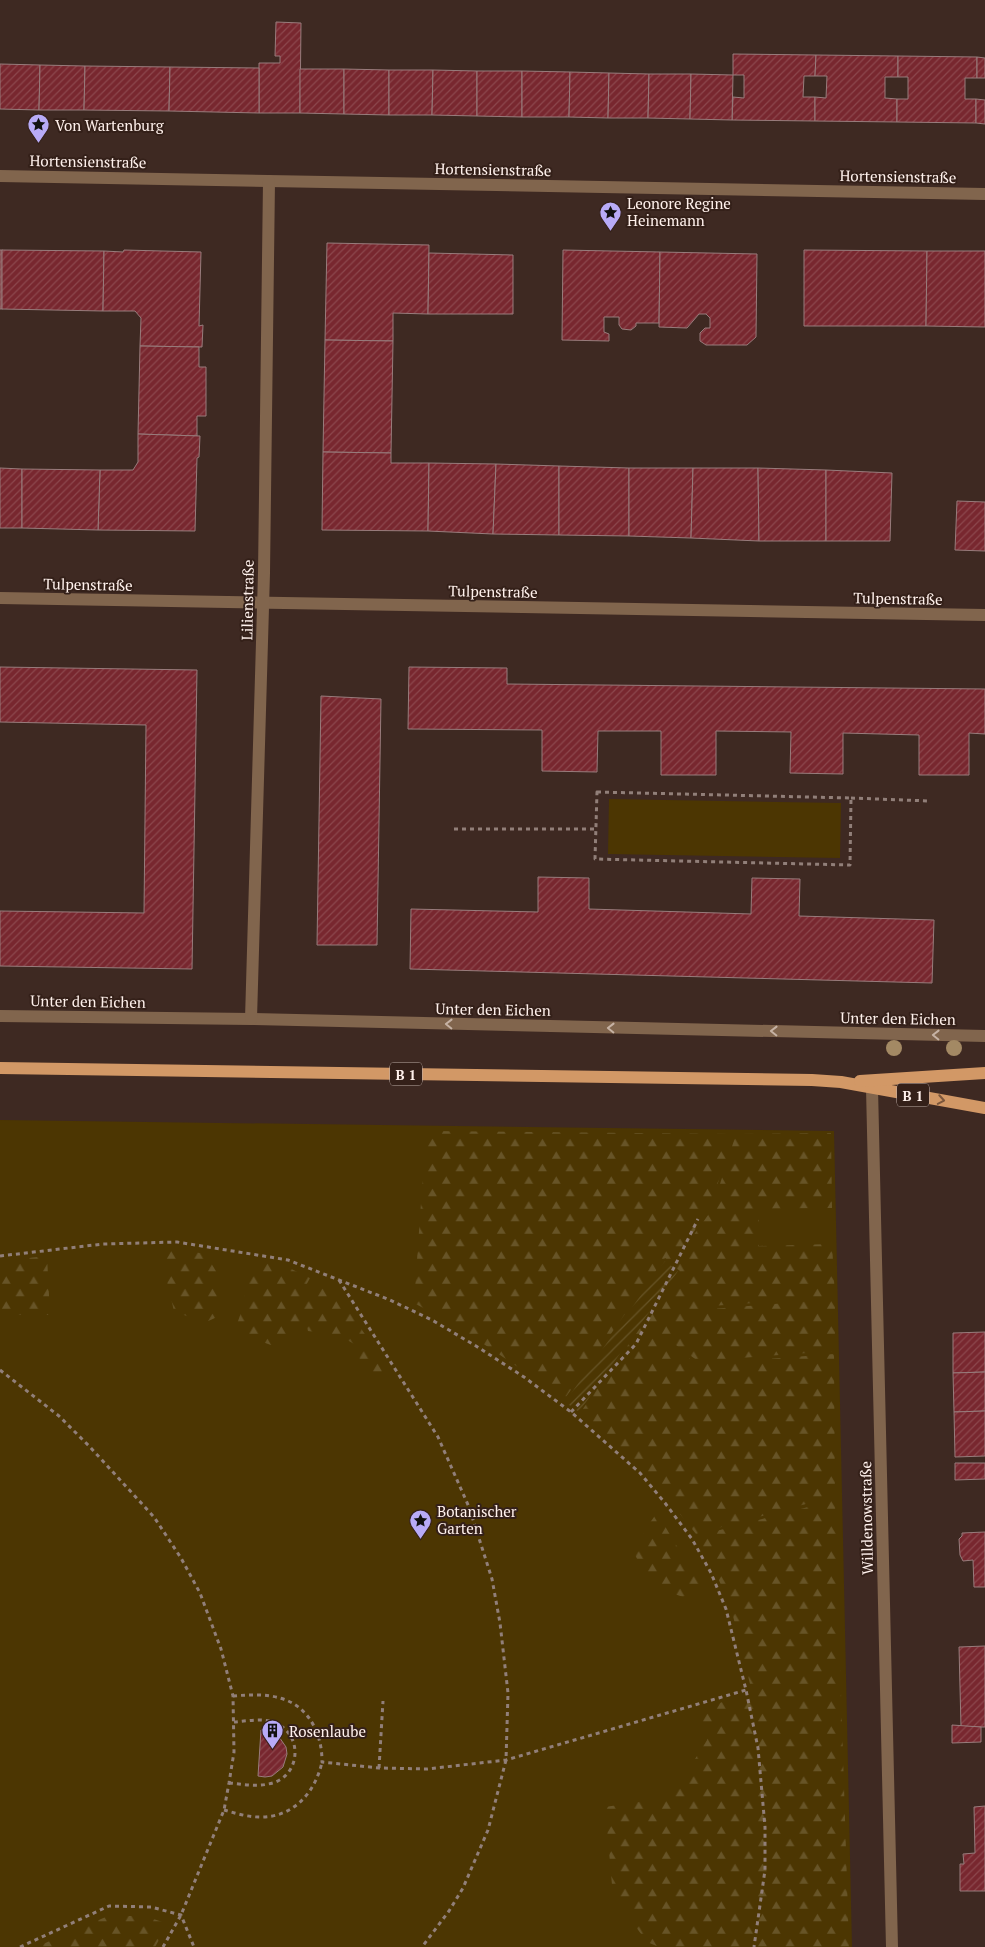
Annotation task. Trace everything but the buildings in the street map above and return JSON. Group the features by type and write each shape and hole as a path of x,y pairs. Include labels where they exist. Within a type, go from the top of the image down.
{"main road":[{"name":"B 1","path":"0,1068 812,1080 841,1082 985,1108"},
{"name":"B 1","path":"841,1082 985,1073"}],"street":[{"name":"Hortensienstraße","path":"0,176 985,194"},
{"name":"Lilienstraße","path":"251,1019 263,604 269,181"},
{"name":"Tulpenstraße","path":"0,598 985,615"},
{"name":"Unter den Eichen","path":"0,1016 251,1019 985,1036"},
{"name":"Willdenowstraße","path":"872,1088 892,1947"}],"path":[{"path":"851,798 850,865 595,859 597,792 851,798 929,801"},
{"path":"454,829 596,829"},
{"path":"571,1412 636,1344 698,1218"},
{"path":"0,1256 103,1244 177,1242 288,1260 390,1300 432,1320 476,1346 524,1377 571,1412 640,1473 692,1539 711,1573 726,1609 746,1690 758,1748 766,1827 765,1870 754,1947"},
{"path":"339,1279 438,1437 469,1507 492,1578 500,1623 508,1693 506,1760 488,1830 475,1863 449,1911 422,1947"},
{"path":"0,1370 59,1416 154,1517 181,1558 200,1593 221,1649 233,1696 234,1722 234,1752 224,1810 181,1915 163,1947"},
{"path":"322,1762 379,1768 427,1769 506,1760 746,1690"},
{"path":"224,1810 261,1817 284,1812 304,1799 314,1787 322,1762 322,1749 319,1737 308,1716 300,1708 291,1702 269,1695 233,1696"},
{"path":"379,1768 383,1701"},
{"path":"229,1783 258,1785 277,1782 290,1771 296,1757 294,1742 282,1726 265,1720 234,1722"},
{"path":"20,1947 109,1906 151,1907 181,1915"},
{"path":"181,1915 194,1947"}],"green space":[{"path":"609,799 841,803 840,858 608,854"},
{"name":"Botanischer Garten","path":"0,1120 834,1131 852,1947 0,1947"},
{"path":"426,1131 734,1134 709,1210 672,1263 665,1258 563,1401 491,1349 414,1303"},
{"path":"831,1133 832,1208 712,1209 736,1134"},
{"path":"759,1210 759,1246 832,1244 835,1297 711,1306 674,1280 680,1271 672,1265 711,1211"},
{"path":"174,1248 205,1254 211,1263 219,1277 222,1291 217,1317 204,1323 174,1311 161,1257"},
{"path":"47,1256 50,1315 0,1315 0,1261"},
{"path":"255,1261 285,1266 310,1278 296,1304 302,1318 288,1347 280,1347 260,1341 237,1324 244,1304 246,1281"},
{"path":"665,1261 678,1271 579,1412 565,1402"},
{"path":"673,1281 711,1309 835,1299 835,1351 698,1361 644,1322"},
{"path":"326,1284 360,1327 389,1374 382,1389 362,1372 359,1347 339,1335 308,1331 301,1306 309,1286"},
{"path":"643,1324 697,1364 834,1354 835,1496 696,1534 644,1469 580,1413"},
{"path":"835,1500 849,1947 659,1947 647,1942 613,1896 605,1807 671,1797 707,1740 698,1709 740,1697 751,1688 731,1608 697,1536"},
{"path":"657,1513 702,1588 683,1597 652,1586 635,1555 646,1528"},
{"path":"108,1916 145,1916 168,1924 155,1947 36,1947"}],"place":[{"name":"Von Wartenburg","path":"39,144"},
{"name":"Leonore Regine Heinemann","path":"611,231"},
{"name":"Botanischer Garten","path":"421,1539"},
{"name":"Rosenlaube","path":"273,1750"}]}
